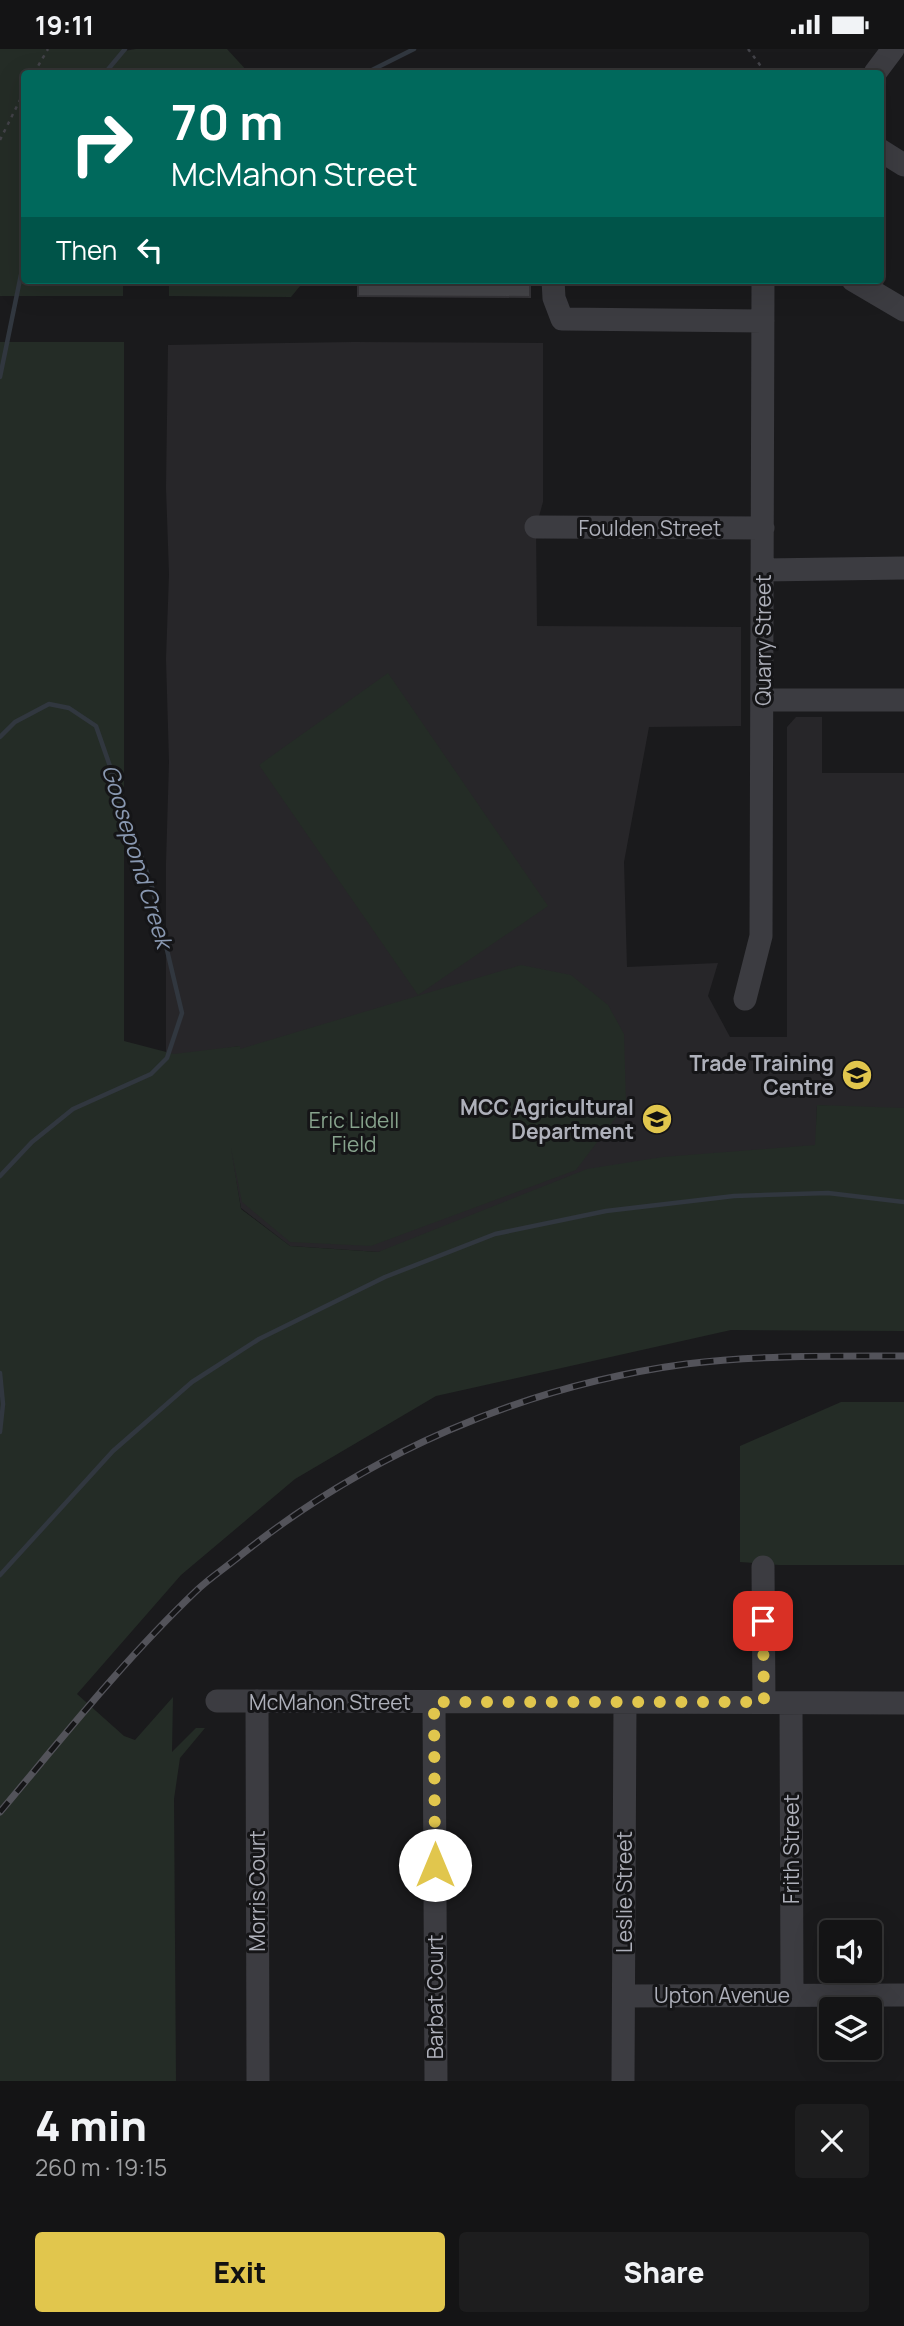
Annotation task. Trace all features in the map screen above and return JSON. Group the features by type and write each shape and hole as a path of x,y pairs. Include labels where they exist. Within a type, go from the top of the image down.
{"street":[{"path":"877,70 893,49"},
{"path":"884,152 904,165"},
{"path":"553,284 554,298 562,319 763,321"},
{"name":"Quarry Street","path":"744,999 761,936 764,284"},
{"path":"860,284 904,310"},
{"name":"Foulden Street","path":"536,527 763,528"},
{"path":"763,570 904,568"},
{"path":"763,700 904,700"},
{"path":"763,1567 764,1702"},
{"name":"McMahon Street","path":"217,1701 904,1703"},
{"name":"Morris Court","path":"257,1702 258,2081"},
{"name":"Barbat Court","path":"434,1702 436,2081"},
{"name":"Leslie Street","path":"623,2081 625,1703"},
{"name":"Frith Street","path":"791,1703 792,1994"},
{"name":"Upton Avenue","path":"624,1996 904,1995"}],"path":[{"path":"36,70 48,49"},
{"path":"748,49 764,70"},
{"path":"0,141 21,98"}],"shaded area":[{"path":"543,343 543,502 536,527 537,626 741,627 741,726 649,727 624,862 627,967 718,963 708,996 730,1037 787,1037 787,727 796,717 822,717 822,773 904,773 904,1112 817,1105 816,1145 378,1252 290,1246 241,1208 227,1130 240,1046 166,1058 169,762 166,659 169,574 166,488 168,345"}],"green space":[{"path":"0,49 227,49 246,70 21,70 21,284 123,284 123,296 0,296"},
{"path":"169,284 302,284 291,297 169,296"},
{"name":"Eric Lidell Field","path":"0,342 124,342 124,1041 174,1054 240,1046 240,1049 521,965 571,975 608,1005 624,1034 626,1104 576,1170 371,1246 290,1242 242,1202 231,1148 241,1209 290,1246 378,1252 587,1169 663,1157 815,1145 817,1105 904,1108 904,1331 731,1330 436,1396 295,1479 181,1575 77,1694 124,1736 135,1740 173,1697 172,1752 196,1728 205,1728 180,1758 174,1799 176,2081 0,2081"},
{"path":"388,673 548,906 418,995 259,765"},
{"path":"841,1402 904,1402 904,1565 779,1565 740,1562 740,1446"}],"building":[{"path":"358,284 530,284 530,297 358,296"}],"waterway":[{"name":"Goosepond Creek","path":"108,70 125,49"},
{"path":"372,70 414,49"},
{"name":"Goosepond Creek","path":"0,377 21,275"},
{"name":"Goosepond Creek","path":"0,737 15,722 49,704 69,708 96,726 152,887 182,1013 167,1058 151,1074 73,1109 32,1142 0,1176"},
{"path":"0,1575 113,1451 192,1382 259,1339 385,1277 495,1234 606,1211 734,1196 828,1193 904,1202"},
{"name":"Goosepond Creek","path":"0,1373 3,1404 0,1432"}],"railway":[{"path":"0,1812 119,1672 200,1588 285,1522 391,1457 505,1408 564,1389 625,1374 740,1359 904,1356"}],"place":[{"name":"Trade Training Centre","path":"857,1075"},
{"name":"MCC Agricultural Department","path":"657,1119"}],"route":[{"path":"435,1865 434,1702 764,1702 763,1621"}]}
